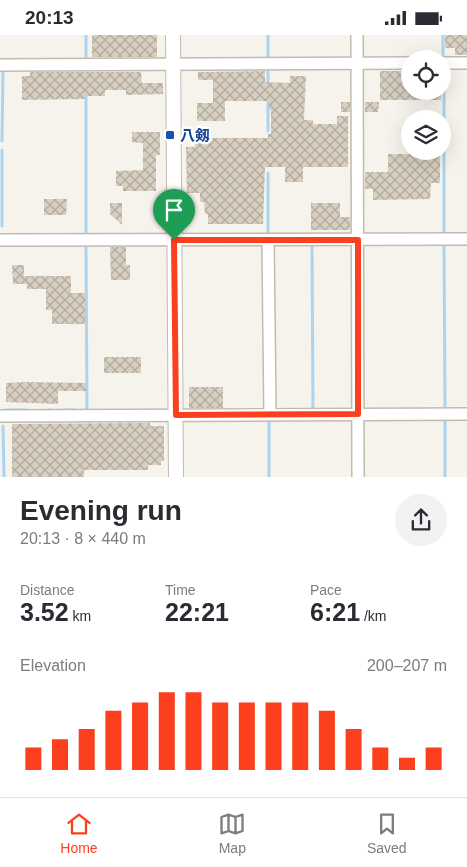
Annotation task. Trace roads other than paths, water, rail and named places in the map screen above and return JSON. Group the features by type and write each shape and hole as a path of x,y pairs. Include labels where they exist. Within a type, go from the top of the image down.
{"street":[{"path":"173,35 176,477"},
{"path":"357,35 358,477"},
{"path":"0,65 401,63"},
{"path":"451,63 467,63"},
{"path":"0,240 467,239"},
{"path":"268,240 270,414"},
{"path":"0,416 467,414"}],"waterway":[{"path":"86,35 86,60"},
{"path":"268,35 268,59"},
{"path":"443,35 443,50"},
{"path":"2,141 3,69"},
{"path":"268,70 268,84"},
{"path":"86,92 86,235"},
{"path":"268,98 268,131"},
{"path":"444,100 444,234"},
{"path":"2,150 2,226"},
{"path":"268,173 268,235 270,235"},
{"path":"312,244 313,409"},
{"path":"444,244 445,409"},
{"path":"86,246 87,410"},
{"path":"5,410 26,410"},
{"path":"63,410 75,410"},
{"path":"269,421 269,477"},
{"path":"445,421 445,477"},
{"path":"3,426 4,477"}],"place":[{"name":"八剱","path":"170,135"}]}
